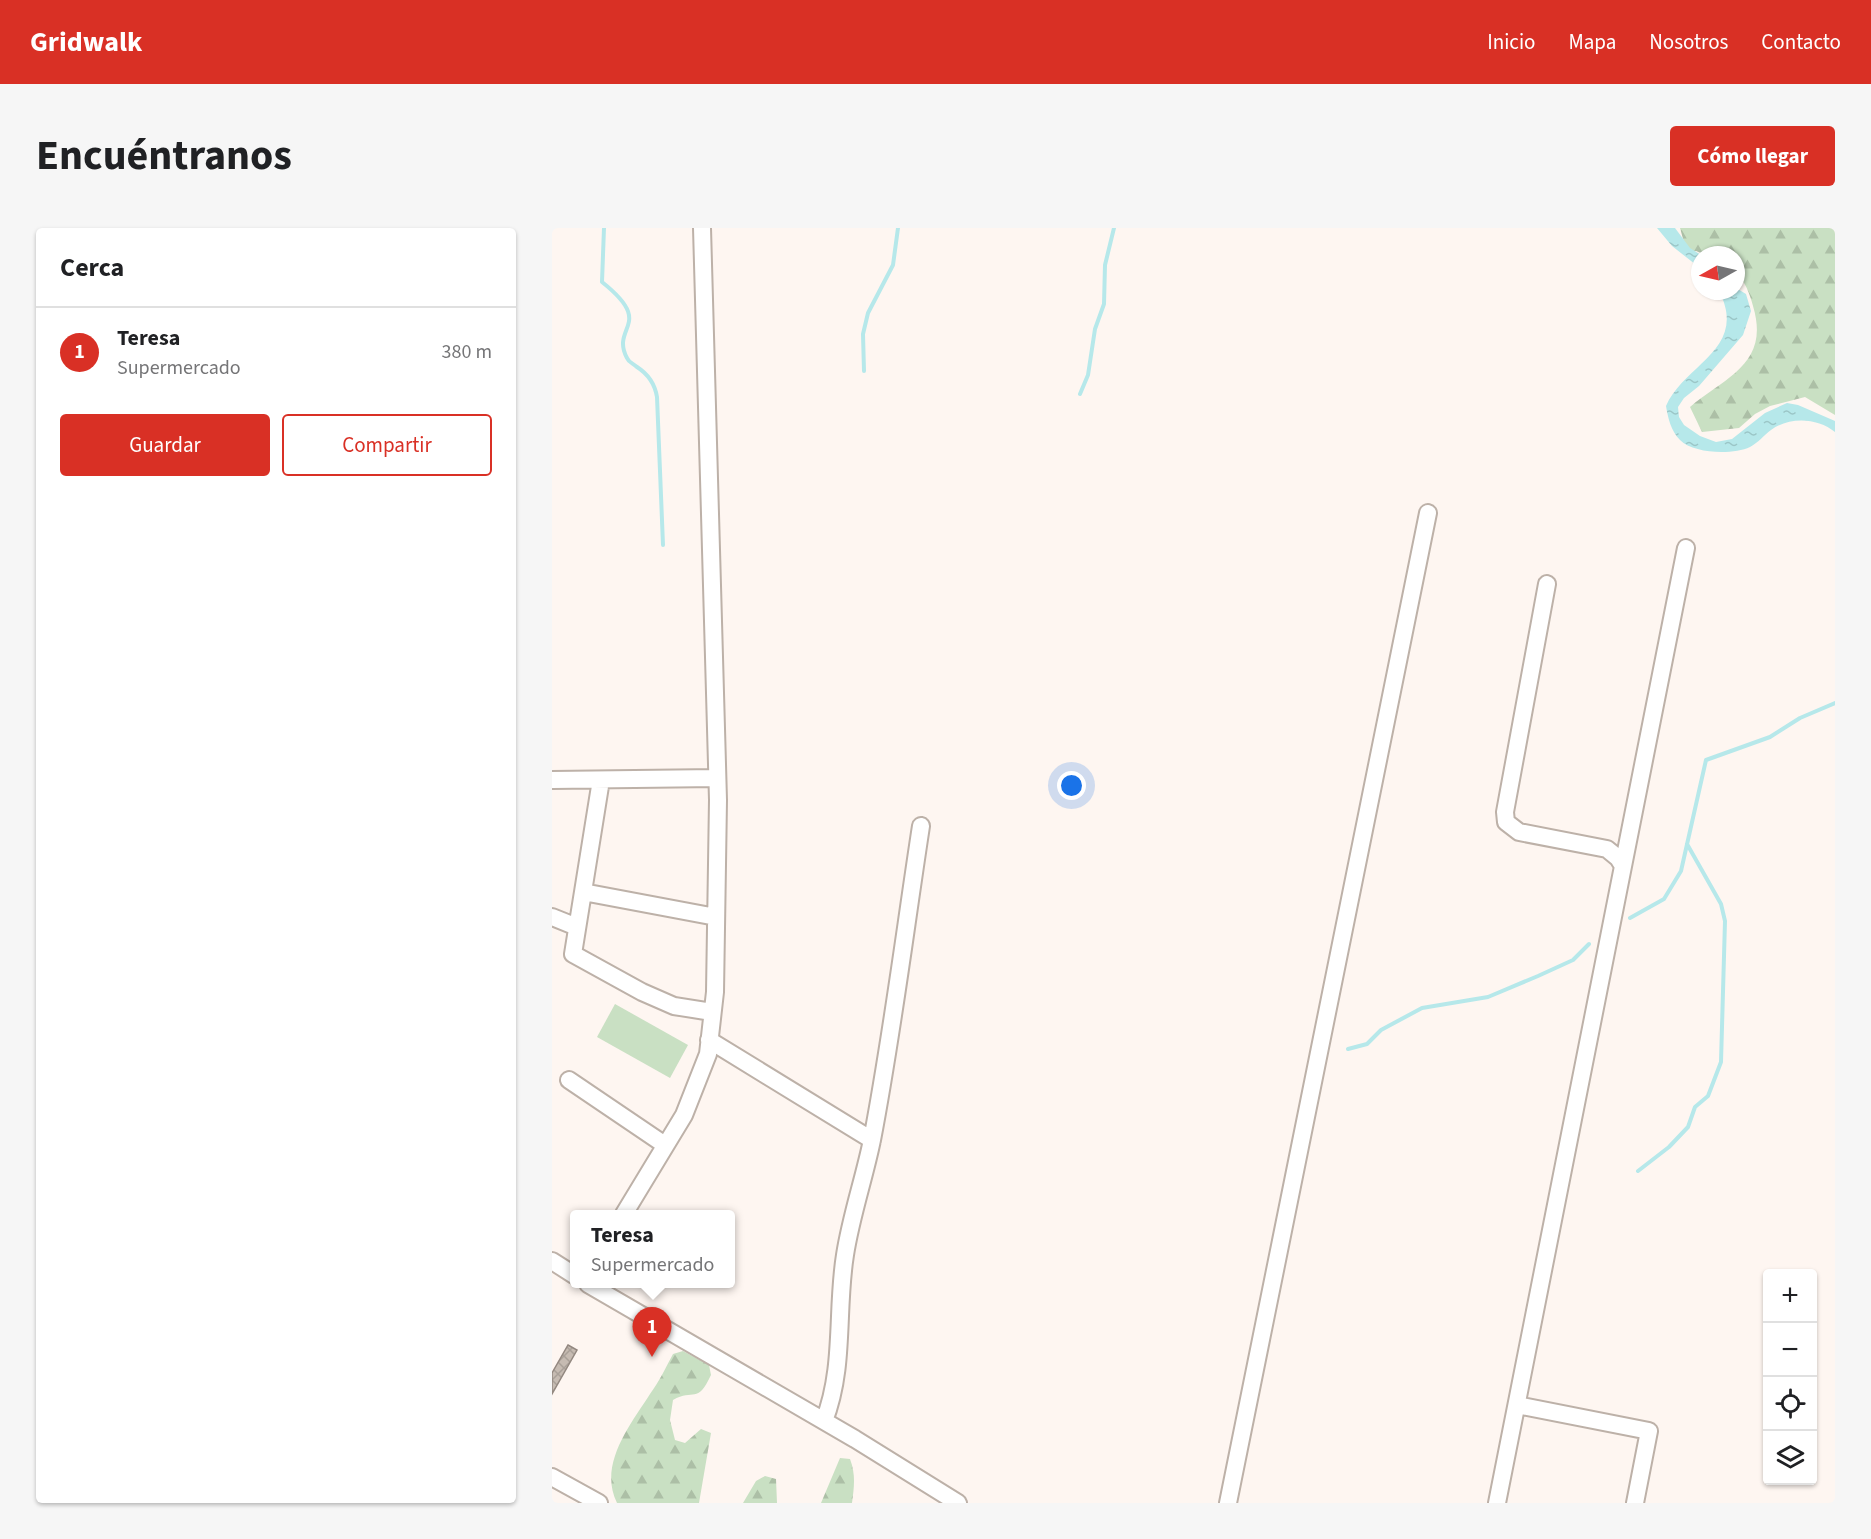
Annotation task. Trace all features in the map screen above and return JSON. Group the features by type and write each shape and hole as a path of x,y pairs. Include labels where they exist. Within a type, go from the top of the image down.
{"street":[{"path":"627,1210 684,1116 708,1054 710,1040 716,917 717,778 702,228"},
{"path":"1228,1503 1428,513"},
{"path":"1497,1503 1686,548"},
{"path":"1546,584 1505,812 1506,822 1519,832 1607,849 1618,858 1623,866"},
{"path":"552,780 717,778"},
{"path":"601,780 573,954 642,992 674,1006 712,1012"},
{"path":"824,1421 831,1402 838,1359 839,1294 845,1252 872,1140 921,826"},
{"path":"583,892 716,917"},
{"path":"552,916 578,927"},
{"path":"710,1040 872,1140"},
{"path":"569,1080 665,1145"},
{"path":"552,1261 570,1272"},
{"path":"595,1288 824,1421 957,1503"},
{"path":"1516,1405 1650,1431 1635,1503"},
{"path":"552,1477 599,1503"}],"green space":[{"path":"1680,228 1835,228 1835,415 1805,397 1770,406 1755,414 1739,428 1702,432 1690,407 1731,376 1751,355 1756,341 1757,325 1749,292 1745,285 1745,246 1691,246 1691,252 1687,253"},
{"path":"615,1004 688,1045 670,1078 597,1037"},
{"path":"683,1351 709,1365 711,1375 698,1393 673,1400 670,1420 675,1440 685,1443 701,1429 711,1433 699,1503 617,1503 612,1489 611,1474 619,1446 673,1354"},
{"path":"840,1458 850,1459 852,1465 854,1481 852,1503 821,1503"},
{"path":"765,1476 776,1479 777,1503 743,1503 756,1481"}],"water":[{"path":"1657,228 1675,228 1691,249 1691,261 1672,246"},
{"path":"1746,294 1751,311 1743,335 1678,407 1679,417 1684,425 1700,436 1716,442 1732,439 1765,413 1787,403 1798,405 1835,421 1835,432 1828,427 1804,420 1787,422 1771,430 1750,447 1724,452 1694,448 1680,440 1670,424 1666,406 1675,391 1720,342 1726,328 1726,311 1722,300 1745,300"}],"building":[{"path":"568,1345 577,1350 552,1394 552,1373"}],"waterway":[{"path":"604,228 602,282 618,296 626,308 629,317 623,347 629,361 650,380 657,397 663,545"},
{"path":"864,371 863,334 868,313 893,265 898,228"},
{"path":"1080,394 1088,375 1095,329 1104,304 1105,265 1114,228"},
{"path":"1630,918 1664,899 1681,871 1706,760 1770,737 1800,718 1835,703"},
{"path":"1638,1171 1669,1147 1688,1127 1695,1107 1708,1096 1721,1062 1725,921 1721,904 1687,844"},
{"path":"1348,1049 1367,1044 1381,1030 1422,1008 1488,997 1538,976 1573,960 1589,944"}],"place":[{"name":"Teresa","path":"652,1357"}]}
